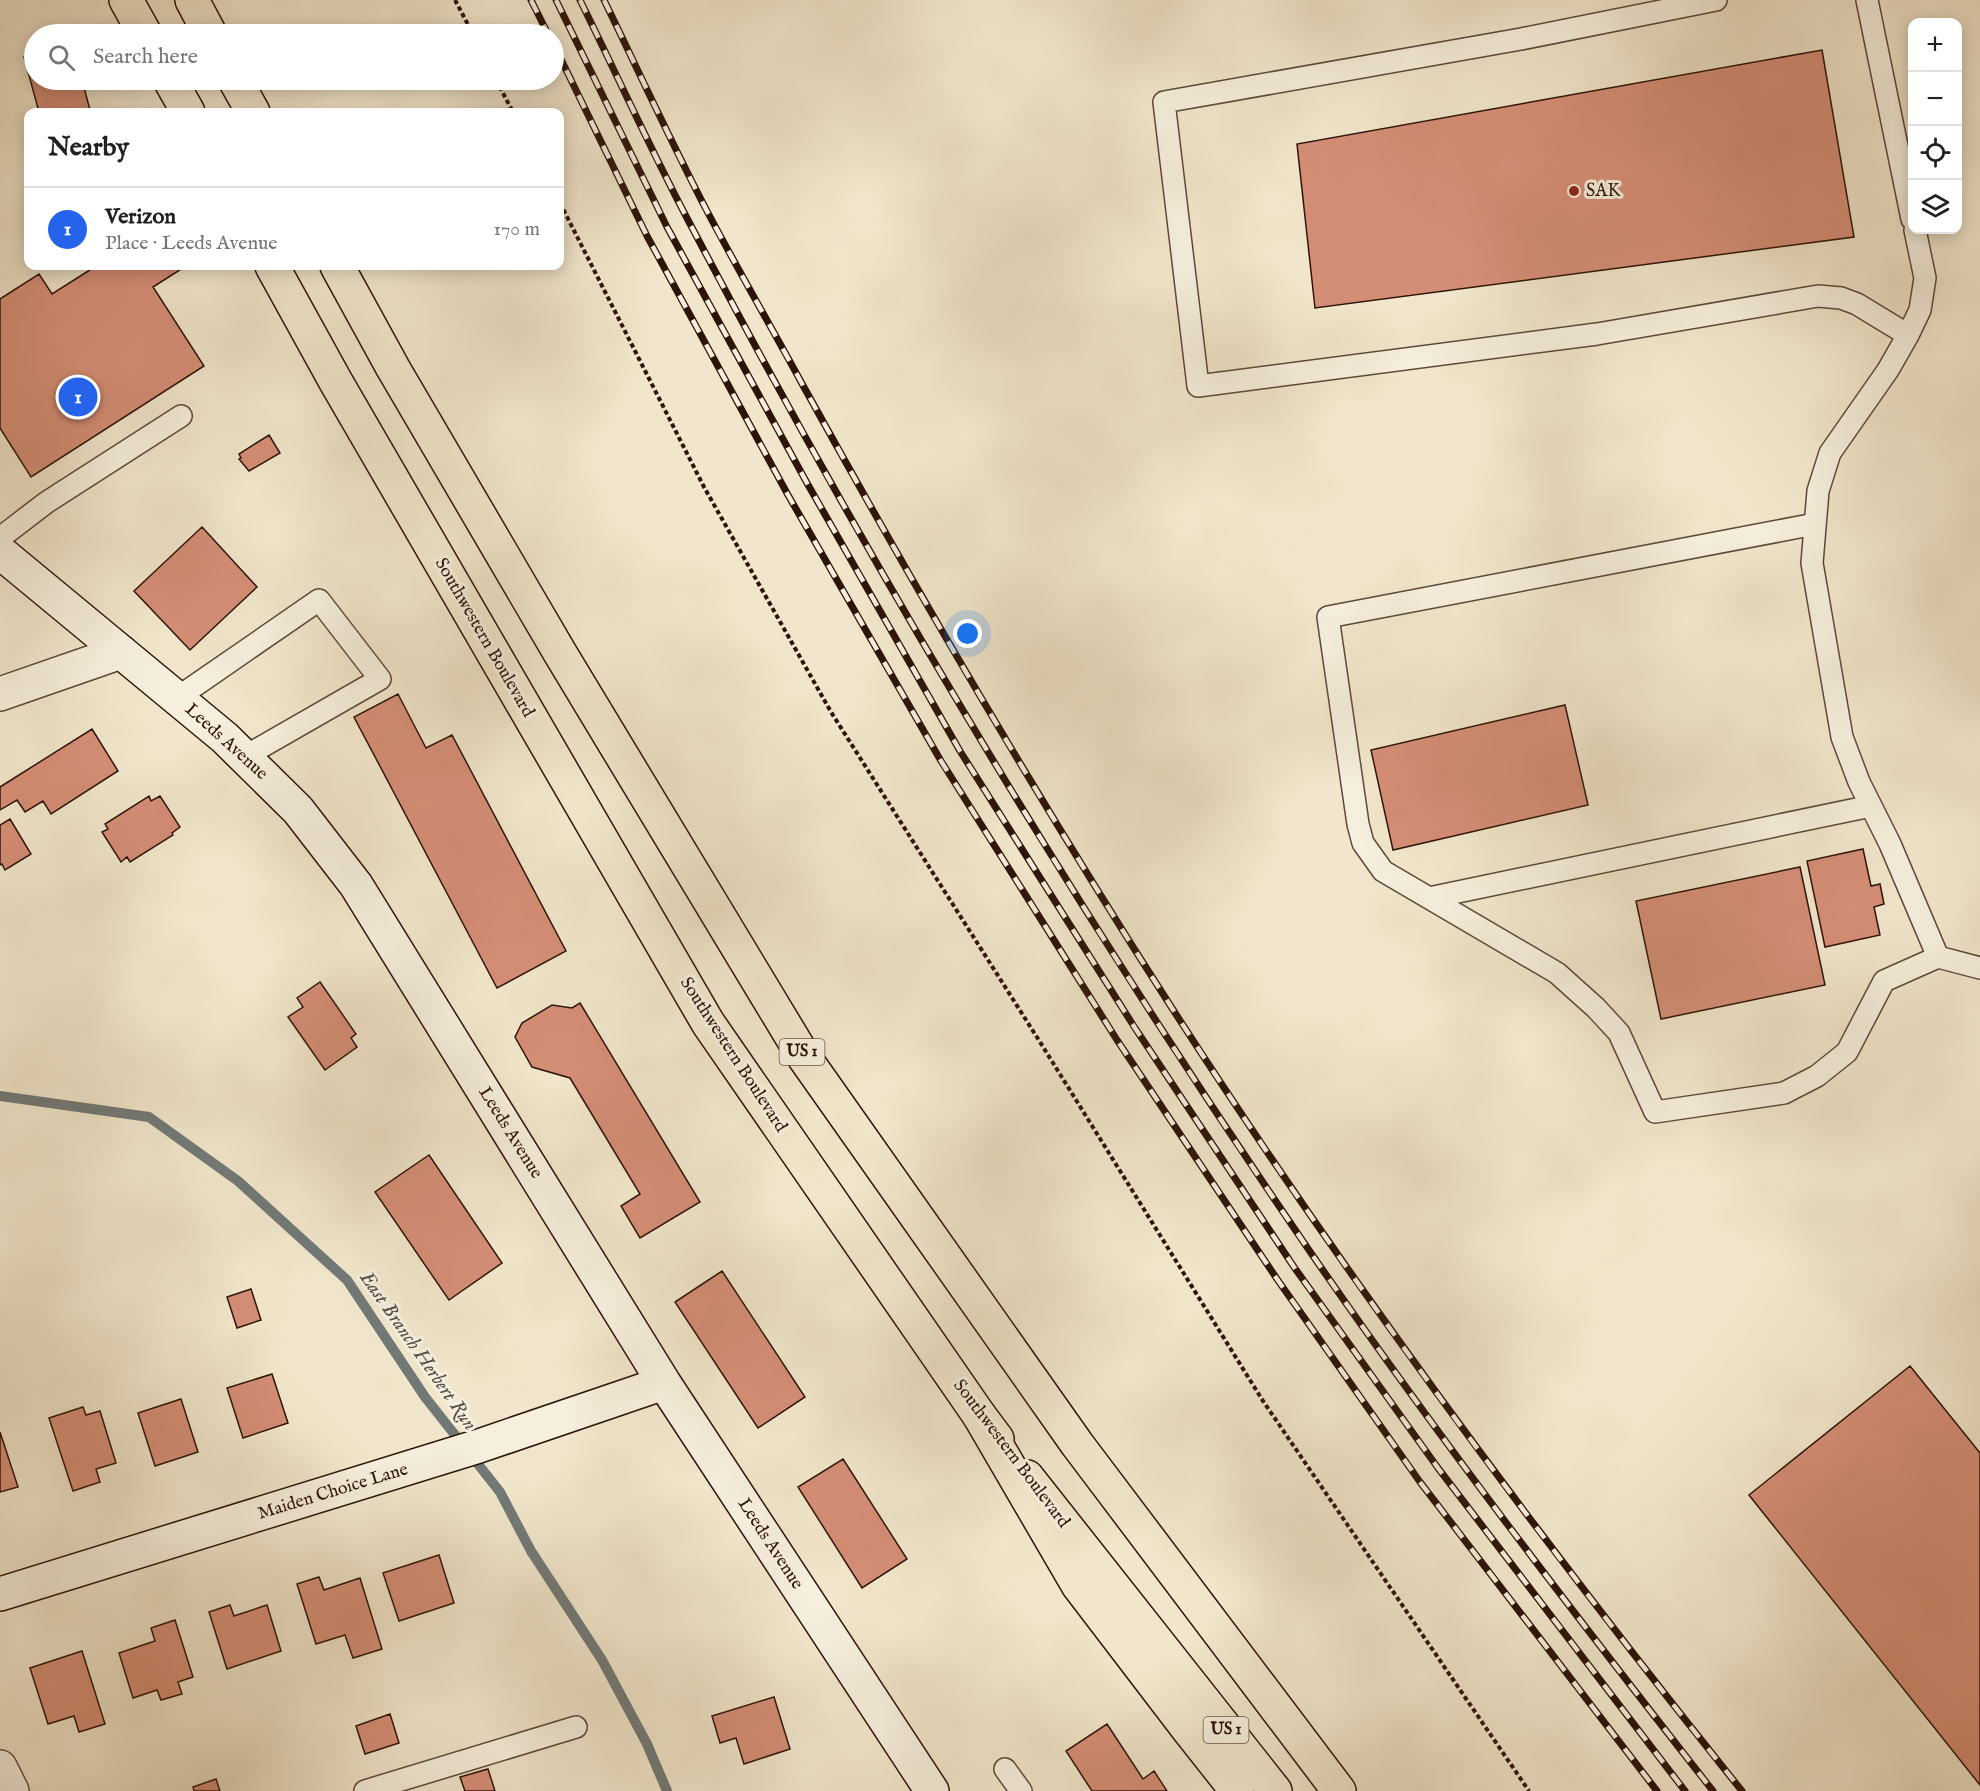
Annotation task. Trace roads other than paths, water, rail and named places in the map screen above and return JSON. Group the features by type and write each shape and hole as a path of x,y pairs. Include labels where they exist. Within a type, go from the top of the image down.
{"main road":[{"path":"126,0 139,24"},
{"path":"192,0 205,24"},
{"path":"176,90 186,108"},
{"path":"241,90 251,108"},
{"name":"Southwestern Boulevard","path":"274,270 336,382 708,1023 979,1415 1275,1791"},
{"name":"US 1","path":"339,270 393,368 560,653 804,1057 1077,1444 1339,1791"},
{"path":"979,1415 1078,1585 1237,1791"}],"street":[{"name":"Leeds Avenue","path":"0,552 225,738 298,810 356,885 664,1383 932,1791"},
{"path":"0,694 120,652"},
{"name":"Maiden Choice Lane","path":"0,1594 466,1450 664,1383"},
{"path":"0,1767 12,1791"}],"lane":[{"path":"1716,0 1521,39 1164,102 1198,386 1597,334 1818,296 1841,298 1857,304 1908,335"},
{"path":"1868,0 1908,199"},
{"path":"1916,234 1925,278 1920,310 1888,370 1830,453 1818,491 1812,563 1842,737 1859,782 1890,844 1938,957"},
{"path":"0,538 46,502 181,416"},
{"path":"1815,524 1328,617 1358,824 1363,843 1383,870 1557,973 1596,1008 1619,1033 1655,1112 1784,1093 1816,1076 1847,1052 1884,981 1938,957 1980,968"},
{"path":"177,698 319,600 380,680 244,757"},
{"path":"1429,898 1871,806"},
{"path":"365,1791 576,1727"},
{"path":"1005,1769 1021,1791"}],"waterway":[{"name":"East Branch Herbert Run","path":"0,1096 149,1117 238,1181 347,1280 425,1397 500,1492 531,1551 602,1660 647,1744 667,1791"}],"railway":[{"path":"531,0 543,24"},
{"path":"556,0 667,227 807,483 960,751 1135,1028 1294,1267 1438,1468 1685,1791"},
{"path":"580,0 674,193 759,353 907,616 1063,874 1226,1128 1359,1322 1508,1525 1713,1791"},
{"path":"604,0 707,211 844,459 1026,773 1121,928 1236,1106 1374,1307 1518,1503 1742,1791"},
{"path":"564,66 647,236 788,495 941,761 1117,1040 1277,1279 1420,1482 1657,1791"}],"place":[{"name":"SAK","path":"1574,191"},
{"name":"Verizon","path":"78,397"}]}
